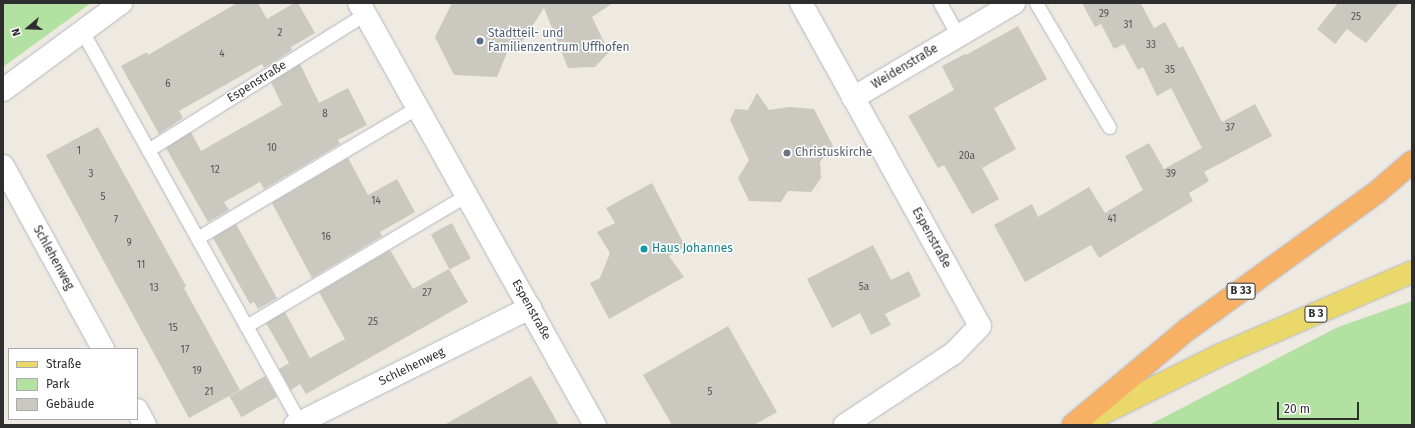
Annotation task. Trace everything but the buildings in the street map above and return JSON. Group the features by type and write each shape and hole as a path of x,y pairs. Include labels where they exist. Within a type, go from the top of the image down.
{"highway":[{"name":"B 33","path":"1073,425 1188,329 1376,193 1412,162"}],"main road":[{"name":"B 3","path":"1078,425 1220,355 1412,272"}],"street":[{"path":"3,90 121,3"},
{"name":"Espenstraße","path":"801,3 980,326 954,353 845,425"},
{"name":"Weidenstraße","path":"853,98 1014,3"},
{"name":"Espenstraße","path":"362,8 596,425"},
{"name":"Schlehenweg","path":"3,166 102,348"},
{"name":"Schlehenweg","path":"298,424 530,308"},
{"path":"138,412 145,425"}],"lane":[{"path":"940,3 958,36"},
{"path":"1036,3 1109,127"},
{"name":"Espenstraße","path":"148,150 362,8"},
{"path":"82,31 246,326 298,424"},
{"path":"197,238 418,107"},
{"path":"246,326 467,195"}],"green space":[{"path":"3,3 91,3 3,67"},
{"path":"1412,301 1412,425 1149,425 1338,327"}],"place":[{"name":"Stadtteil- und Familienzentrum Uffhofen","path":"480,41"},
{"name":"Christuskirche","path":"787,153"},
{"name":"Haus Johannes","path":"644,249"}]}
